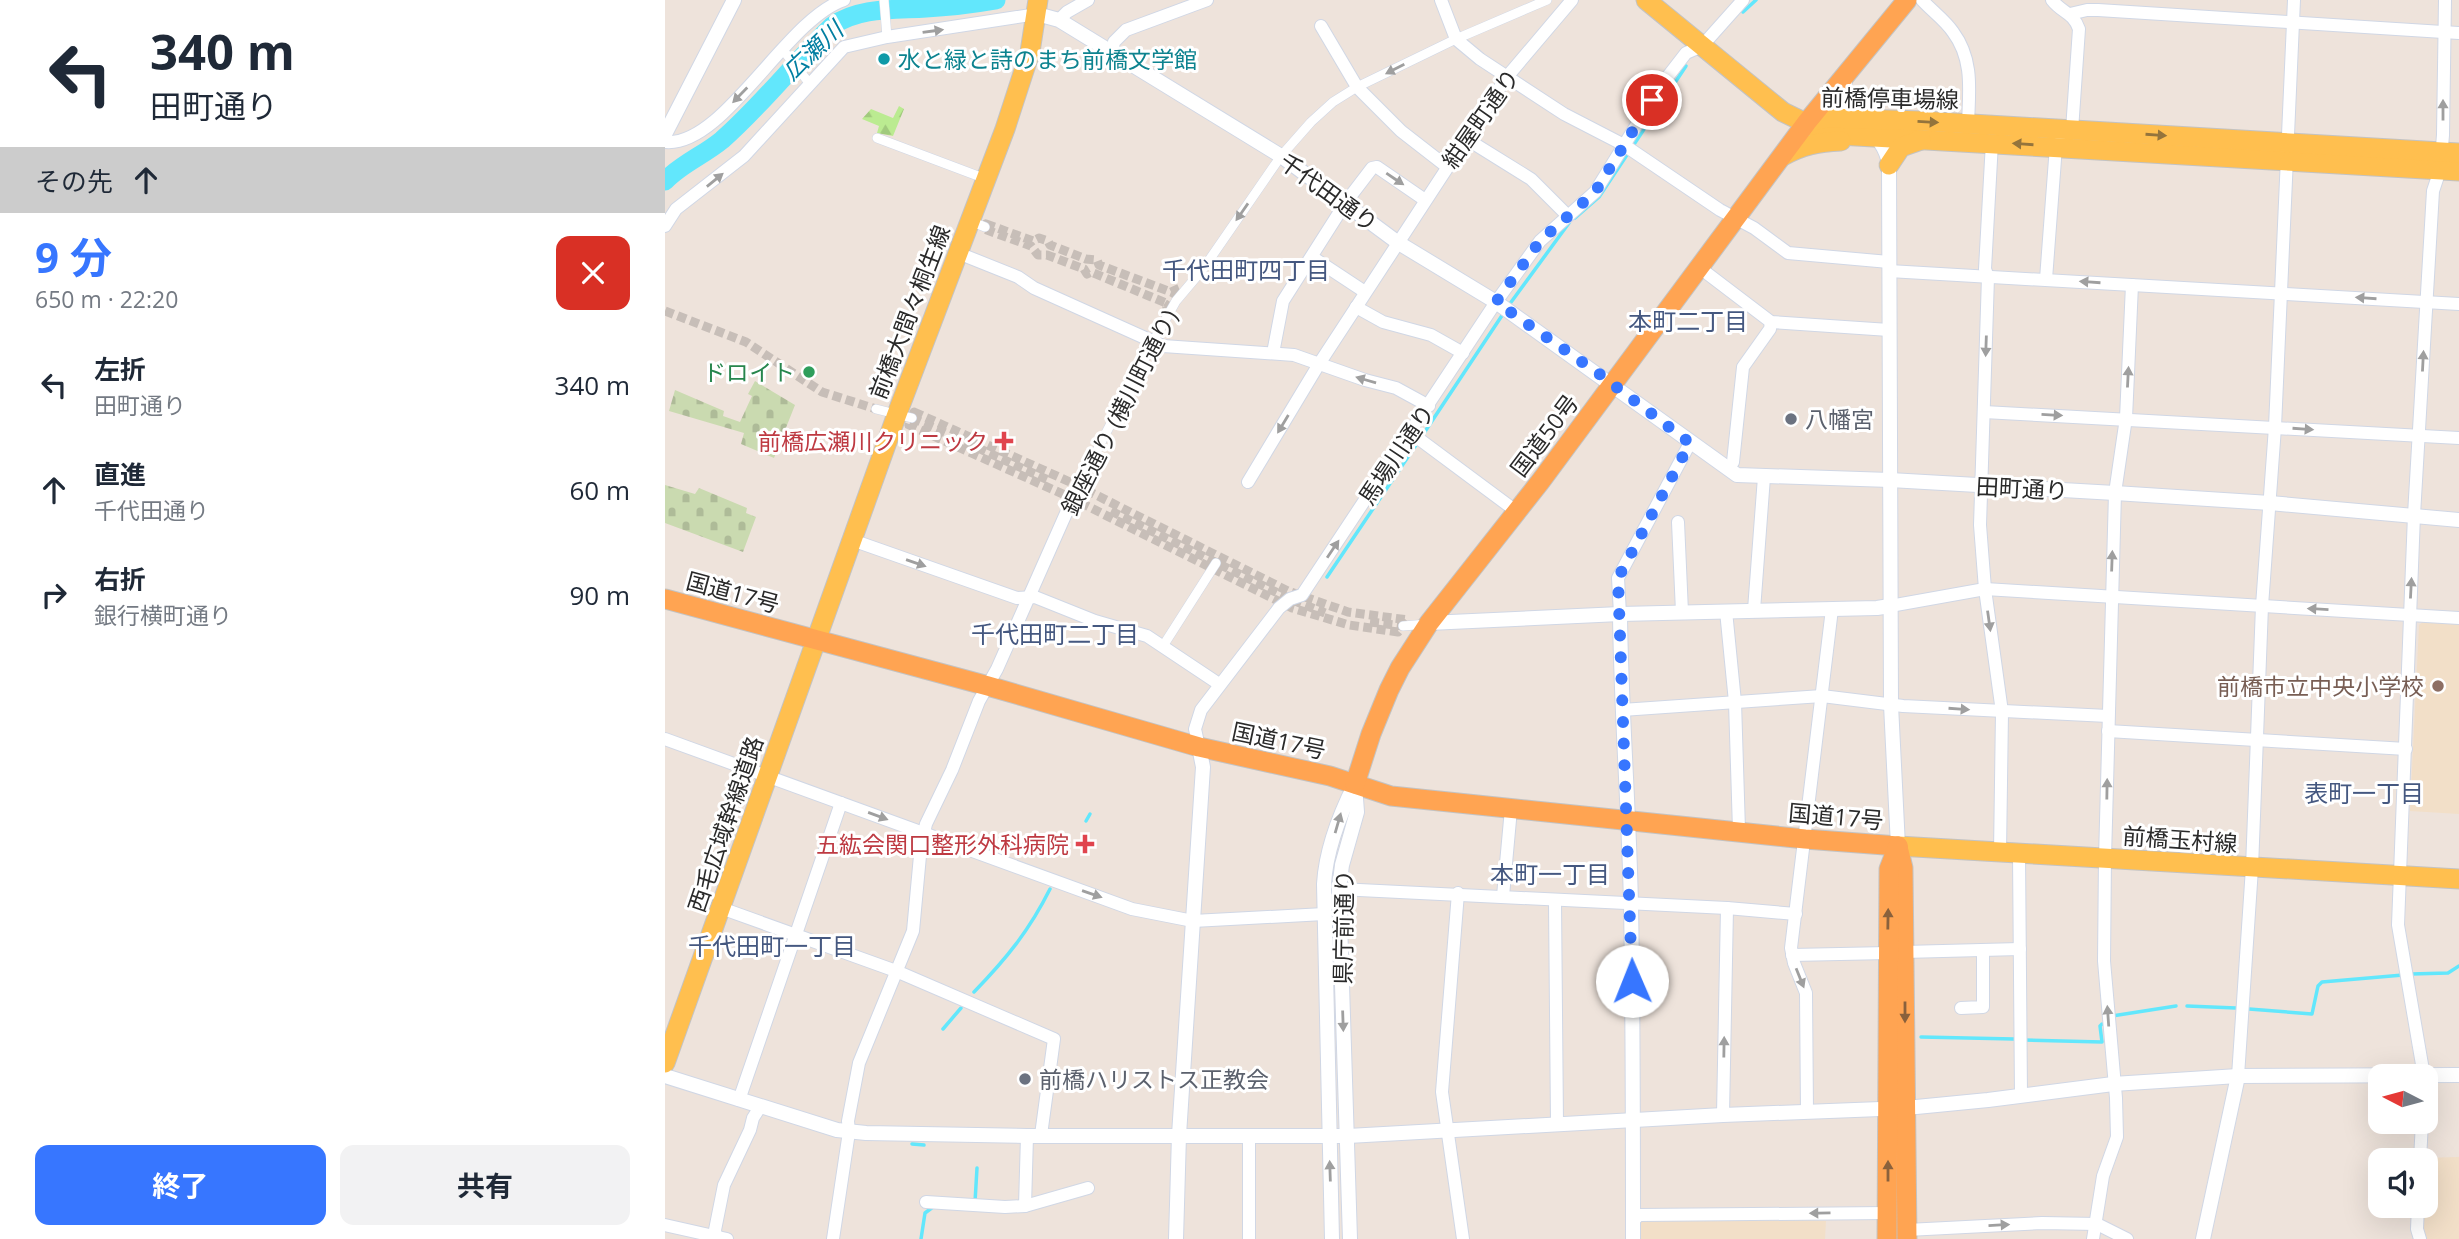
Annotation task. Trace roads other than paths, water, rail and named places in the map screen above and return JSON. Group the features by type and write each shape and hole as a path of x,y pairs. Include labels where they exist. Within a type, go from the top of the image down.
{"highway":[{"name":"国道50号","path":"1355,784 1389,690 1400,667 1429,623 1613,384 1807,122 1907,0"},
{"name":"国道17号","path":"665,600 988,686 1199,747 1401,797 1739,830 1805,839 1898,846 1903,869 1896,953 1897,1109 1907,1234"},
{"name":"国道17号","path":"1887,1239 1897,1109"}],"main road":[{"path":"1646,0 1783,112 1807,122"},
{"name":"前橋大間々桐生線","path":"816,639 852,540 904,416 958,253 977,224 986,179 1025,68 1038,7"},
{"name":"前橋停車場線","path":"1807,122 1827,118 1860,119 1887,131 1929,139 2056,146 2287,151"},
{"name":"前橋停車場線","path":"1807,122 1818,129 1839,135 1969,124 2072,130 2287,151 2450,161"},
{"path":"1783,156 1816,143 1856,141 1887,131 1888,161"},
{"path":"1888,161 1905,144 1929,139"},
{"name":"西毛広域幹線道路","path":"665,1063 816,639"},
{"name":"前橋玉村線","path":"1898,846 2459,879"}],"street":[{"path":"665,134 734,0"},
{"path":"665,142 689,138 710,124 786,53 806,26 825,10 844,0"},
{"path":"1059,20 1087,0"},
{"path":"1112,52 1114,42 1126,30 1207,0"},
{"path":"1441,0 1456,39 1506,78 1564,114 1624,145 1788,253 1988,277 2459,304"},
{"name":"銀座通り (横川町通り)","path":"832,1239 849,1132 854,1077 913,931 923,832 1075,493 1174,300 1203,269 1281,156 1333,102 1357,87 1456,39 1547,0"},
{"name":"紺屋町通り","path":"1248,482 1319,364 1446,166 1506,78 1572,0"},
{"name":"馬場川通り","path":"1199,747 1195,729 1199,714 1219,684 1279,608 1290,599 1302,595 1417,437 1429,405 1496,302 1540,241 1595,192 1662,84 1686,53 1702,46 1743,0"},
{"path":"1922,0 1954,33 1968,60 1969,124"},
{"path":"2046,279 2056,146 2072,130 2078,29 2074,18 2059,9 2052,0"},
{"path":"2203,1239 2238,1076 2252,868 2262,606 2275,427 2294,0"},
{"path":"2422,1064 2397,925 2414,515 2433,191 2450,161 2443,32 2445,0"},
{"path":"884,1 887,37"},
{"path":"665,226 676,209 744,156 844,47 1038,7"},
{"name":"千代田通り","path":"1038,7 1281,156 1397,242 1496,302 1613,384"},
{"path":"2070,14 2098,10 2459,33"},
{"path":"1321,26 1357,87 1401,131 1446,166"},
{"path":"786,53 810,84"},
{"path":"1847,73 1843,86 1845,99 1860,119"},
{"path":"877,138 986,179"},
{"path":"1465,138 1531,179 1567,215"},
{"path":"1992,142 1985,269 1988,277 1980,525 1985,589 2001,712 2010,853 2020,949 2021,1096"},
{"path":"1888,161 1891,705 1898,846"},
{"path":"1273,353 1283,301 1346,202 1372,168 1377,167 1425,200"},
{"path":"958,253 1018,277 1027,284 1163,346 1294,355 1396,388 1429,405"},
{"path":"1311,257 1365,292"},
{"path":"1700,268 1771,322 1889,331"},
{"path":"2093,1239 2103,1176 2117,1137 2104,961 2105,858 2115,493 2126,418 2132,285"},
{"path":"1356,307 1384,322 1431,335 1463,353"},
{"path":"1728,469 1733,462 1743,367 1770,329 1771,322"},
{"name":"田町通り","path":"1613,384 1737,475 1890,480 2115,493 2270,503 2459,520"},
{"path":"876,410 904,416"},
{"path":"1984,412 2459,438"},
{"path":"1417,437 1516,511"},
{"path":"1633,1239 1631,903 1618,578 1690,443"},
{"path":"1754,610 1764,477"},
{"path":"1678,522 1682,612"},
{"path":"852,540 1017,598 1027,596 1046,600 1095,621 1147,636 1219,684"},
{"path":"1163,646 1216,563"},
{"path":"1403,626 1620,614 1877,608 1985,589 2459,618"},
{"path":"1807,1112 1806,993 1792,955 1832,609"},
{"path":"1726,611 1735,702 1739,830"},
{"path":"1622,710 1822,696 1891,705 2108,716"},
{"path":"2108,731 2406,749"},
{"path":"665,739 1132,909 1193,921 1324,914"},
{"path":"1176,1239 1179,1135 1203,767 1199,747"},
{"name":"県庁前通り","path":"1350,1239 1339,889 1342,864 1357,812 1355,784"},
{"name":"県庁前通り","path":"1332,1239 1324,914 1326,867 1342,808 1355,784"},
{"path":"739,1100 841,803"},
{"path":"1503,896 1507,829 1511,809"},
{"path":"1339,889 1727,908 1796,914"},
{"path":"1458,894 1442,1083 1446,1130 1463,1239"},
{"path":"1555,901 1557,1124"},
{"path":"721,908 896,971 1054,1039 1034,1135 1025,1206"},
{"path":"1723,1115 1727,908"},
{"path":"1792,955 2020,949"},
{"path":"1961,1008 1983,1007 1983,950"},
{"path":"2438,1076 2459,1075"},
{"path":"665,1076 827,1128 849,1132 1348,1136 1723,1115 1897,1109 2113,1084 2238,1076 2368,1076"},
{"path":"722,1238 715,1230 724,1185 760,1107"},
{"path":"1249,1136 1249,1239"},
{"path":"926,1202 1025,1206 1088,1188"},
{"path":"1633,1221 1639,1216 1888,1213"},
{"path":"2417,1218 2420,1239"},
{"path":"1907,1234 2042,1223 2097,1224 2127,1239"},
{"path":"665,1225 722,1238"}],"waterway":[{"name":"広瀬川","path":"665,181 722,140 751,113 804,54 832,26 842,20 865,12 944,7 996,0"},
{"path":"1743,12 1756,0"},
{"path":"1575,218 1599,197 1686,66"},
{"path":"1509,305 1569,223"},
{"path":"1422,436 1505,311"},
{"path":"1327,577 1418,442"},
{"path":"1086,821 1090,814"},
{"path":"974,992 1016,944 1050,889"},
{"path":"2411,974 2448,973 2459,966"},
{"path":"2249,1009 2312,1014 2318,986 2322,982 2403,975"},
{"path":"2112,1016 2176,1006"},
{"path":"2187,1006 2236,1008"},
{"path":"943,1029 961,1008"},
{"path":"2024,1040 2102,1042 2102,1024"},
{"path":"1921,1037 2014,1039"},
{"path":"912,1144 924,1145"},
{"path":"975,1202 977,1168"},
{"path":"921,1239 925,1213 933,1207"}],"tunnel":[{"path":"986,224 1033,241 1039,238 1048,241 1050,245 1086,259 1097,260 1099,265 1171,292 1180,288 1167,308 1166,303 1091,272 1087,274 1084,269 1047,255 1038,255 1031,246 984,229 986,224"},
{"path":"665,311 746,342 822,392 876,409"},
{"path":"914,412 1070,482 1288,591 1348,612 1408,620 1398,632 1349,625 1292,608 1065,495 909,425 914,412"},
{"path":"912,418 946,433"},
{"path":"965,442 1048,480"},
{"path":"1111,511 1290,599 1325,613"},
{"path":"1370,622 1403,626"}],"place":[{"name":"水と緑と詩のまち前橋文学館","path":"884,59"},
{"name":"ドロイト","path":"809,372"},
{"name":"八幡宮","path":"1791,419"},
{"name":"前橋広瀬川クリニック","path":"1004,441"},
{"name":"前橋市立中央小学校","path":"2438,686"},
{"name":"五紘会関口整形外科病院","path":"1085,844"},
{"name":"前橋ハリストス正教会","path":"1025,1079"}],"district":[{"name":"千代田町四丁目","path":"1246,269"},
{"name":"本町二丁目","path":"1688,320"},
{"name":"千代田町二丁目","path":"1055,633"},
{"name":"表町一丁目","path":"2364,792"},
{"name":"本町一丁目","path":"1550,873"},
{"name":"千代田町一丁目","path":"772,945"}]}
